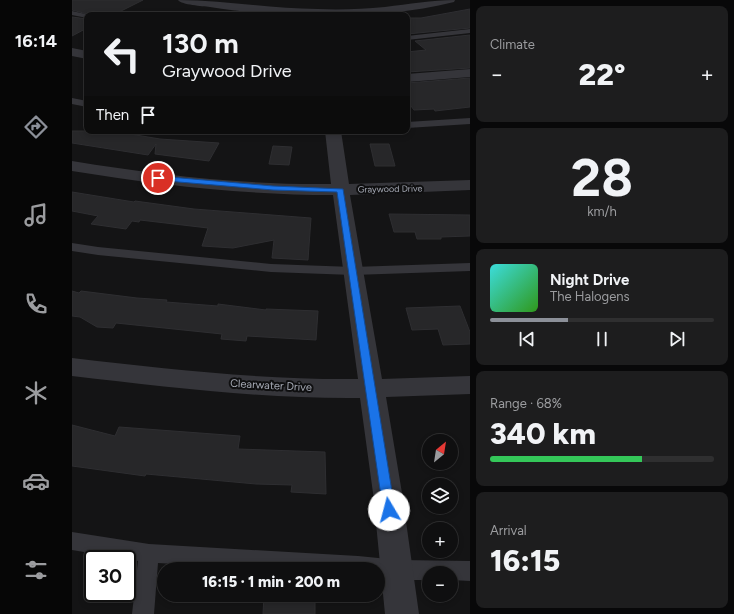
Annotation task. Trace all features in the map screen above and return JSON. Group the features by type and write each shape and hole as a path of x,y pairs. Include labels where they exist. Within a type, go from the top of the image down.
{"street":[{"path":"183,0 219,2 277,11 328,12 396,9 450,0"},
{"path":"72,52 84,54"},
{"path":"410,78 470,73"},
{"path":"333,134 398,570 402,614"},
{"name":"Graywood Drive","path":"72,166 180,181 273,188 341,190 428,188 470,185"},
{"name":"Clearwater Drive","path":"72,367 171,379 260,386 372,389 470,385"}],"lane":[{"path":"72,13 84,15"},
{"path":"410,38 470,31"},
{"path":"72,101 84,103"},
{"path":"410,125 470,121"},
{"path":"72,247 98,251 270,268 354,271 470,267"},
{"path":"72,541 149,553 358,565 398,570 470,571"},
{"path":"143,614 149,553"}],"building":[{"path":"72,0 143,0 119,12 84,13 72,10"},
{"path":"470,9 470,28 410,34 410,18 421,18"},
{"path":"72,17 84,19 84,30 72,36"},
{"path":"470,35 470,68 410,72 410,52 426,50 415,41"},
{"path":"470,78 470,107 435,111 434,109 414,110 410,105 410,83"},
{"path":"72,131 84,131 84,134 130,134 160,139 219,143 209,161 155,154 156,144 148,155 72,143"},
{"path":"370,144 389,144 395,166 375,166"},
{"path":"273,146 292,147 289,165 269,164"},
{"path":"72,192 134,202 194,209 311,218 308,260 272,258 274,240 233,248 202,246 208,228 140,220 139,222 132,221 126,229 91,224 98,216 72,211"},
{"path":"389,214 470,215 470,236 441,237 441,239 417,239 415,232 394,232"},
{"path":"72,291 79,293 81,291 167,300 166,302 218,306 218,304 266,310 318,311 316,340 247,336 246,341 221,339 222,334 116,323 113,328 97,327 80,317 72,316"},
{"path":"460,306 470,332 470,344 443,345 438,329 412,330 406,308"},
{"path":"72,425 115,436 119,427 240,436 238,449 325,452 326,494 291,492 292,485 256,484 146,474 145,476 72,466"},
{"path":"264,602 315,602 315,614 263,614"}],"route":[{"path":"158,178 273,188 341,190 389,510"}]}
